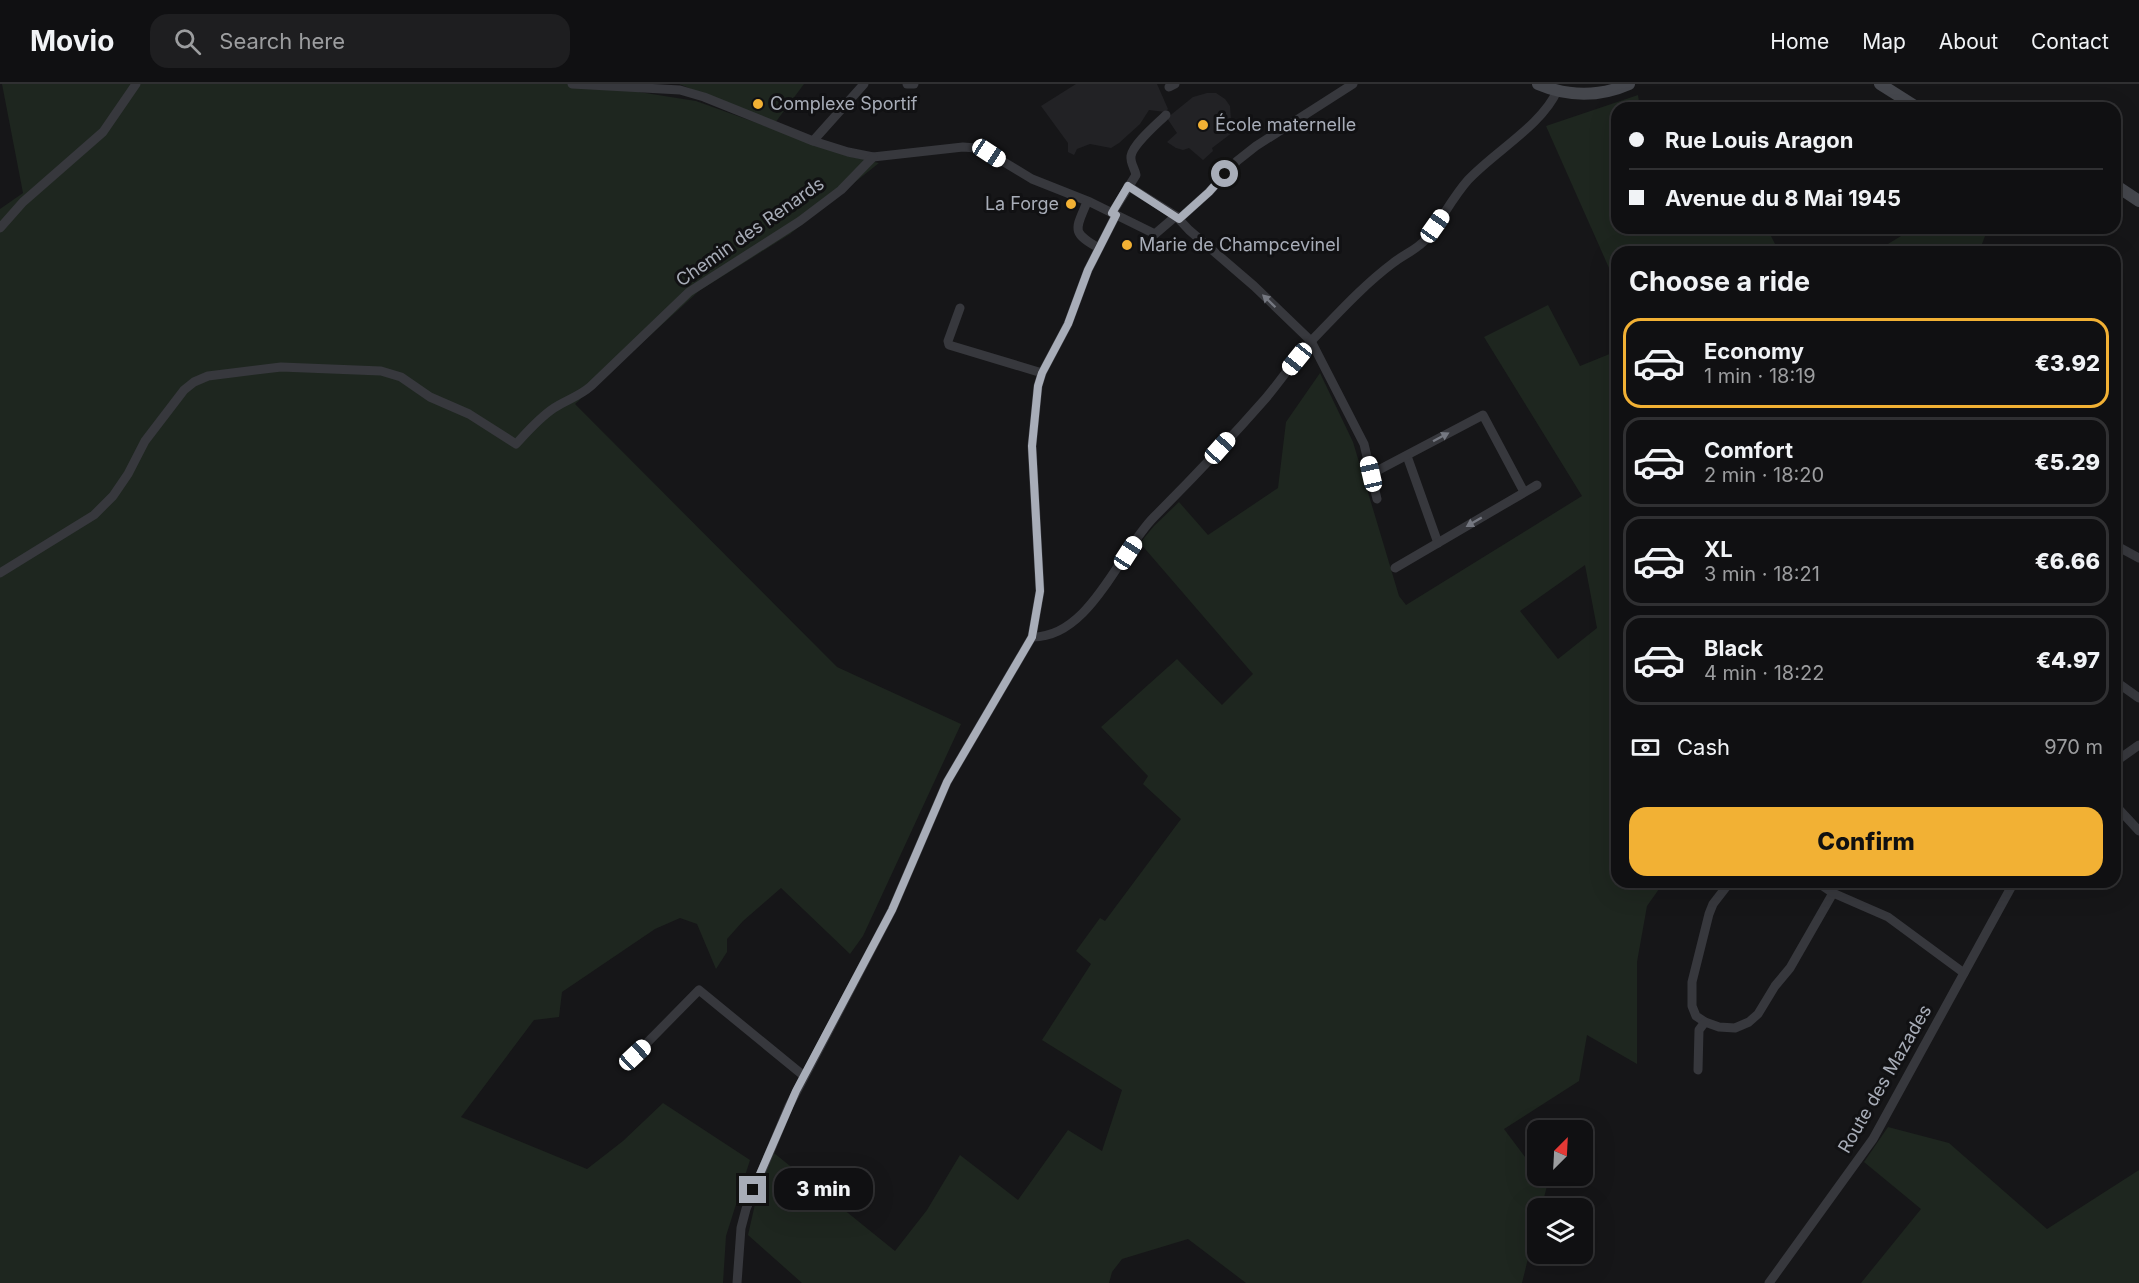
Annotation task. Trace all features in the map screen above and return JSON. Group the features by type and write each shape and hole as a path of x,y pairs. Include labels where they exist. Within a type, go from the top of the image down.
{"main road":[{"path":"1538,84 1557,91 1576,94 1616,90 1629,84"},
{"path":"1880,84 1908,102"},
{"path":"2121,189 2139,201"}],"street":[{"path":"0,228 23,202 103,132 136,84"},
{"path":"572,84 663,88 696,94 813,141 873,157 963,147 976,148 989,153 1032,180 1087,202 1155,234 1209,192 1237,161 1256,146 1353,84"},
{"path":"813,141 864,84"},
{"path":"907,84 914,84"},
{"path":"1032,637 1049,635 1066,626 1094,601 1146,525 1267,397 1311,341 1392,263 1424,242 1466,182 1488,160 1537,119 1550,105 1557,91"},
{"path":"737,1283 741,1228 767,1154 804,1076 892,910 947,782 1032,637 1040,591 1032,446 1038,386 1042,373 1068,324 1088,270 1114,214 1136,175 1131,164 1134,148 1166,115"},
{"name":"Chemin des Renards","path":"0,573 94,515 113,496 128,474 145,441 184,390 194,382 208,376 281,367 381,371 401,377 430,397 469,414 516,444 542,416 581,395 688,292 800,221 840,190 873,157"},
{"path":"1128,186 1177,217 1311,341 1364,444 1377,499"},
{"path":"1087,202 1078,230 1082,239 1099,248"},
{"path":"960,308 948,341 949,345 1042,373"},
{"path":"1371,474 1483,415 1524,492"},
{"path":"1407,456 1437,543"},
{"path":"1395,568 1537,484"},
{"path":"2121,548 2139,558"},
{"path":"2121,685 2139,698"},
{"path":"2121,758 2139,746"},
{"path":"2121,812 2139,831"},
{"path":"1725,888 1713,904 1709,914 1692,982 1692,1006 1696,1016 1705,1022 1719,1027 1735,1028 1749,1022 1758,1014 1775,986 1790,969 1833,893"},
{"path":"1826,888 1888,917 1964,973"},
{"name":"Route des Mazades","path":"1769,1283 1873,1140 2011,888"},
{"path":"635,1055 699,990 804,1076"},
{"path":"1698,1070 1699,1030 1705,1022"}],"shaded area":[{"path":"2,84 588,84 696,101 848,156 879,163 790,234 699,291 575,404 837,667 961,724 863,936 850,954 781,888 743,921 727,939 727,952 716,969 697,924 680,918 655,929 562,992 559,1017 534,1020 461,1117 587,1169 623,1141 663,1103 750,1160 726,1236 723,1283 0,1283 0,209 23,193"},
{"name":"Complexe Sportif","path":"679,84 804,84 775,123"},
{"path":"1076,84 1157,84 1168,109 1165,112 1149,110 1140,124 1111,148 1090,144 1077,149 1074,155 1068,152 1068,143 1041,106"},
{"name":"École maternelle","path":"1216,93 1225,99 1230,106 1231,120 1237,129 1212,148 1213,151 1203,160 1189,148 1183,150 1167,142 1177,133 1167,118 1193,97"},
{"path":"1638,95 1639,102 1617,102"},
{"path":"1611,104 1611,234 1770,234 1776,246 1611,246 1611,272 1546,126"},
{"path":"1904,234 1986,234 1981,246 1885,246"},
{"path":"1548,305 1580,366 1611,353 1611,888 1660,888 1647,906 1637,962 1637,1064 1587,1035 1579,1081 1504,1129 1527,1159 1527,1186 1547,1186 1544,1198 1527,1198 1527,1263 1522,1283 1246,1283 1188,1239 1122,1259 1112,1272 1109,1283 802,1283 748,1235 758,1191 774,1153 895,1251 927,1210 960,1155 1018,1200 1068,1130 1102,1151 1122,1090 1042,1040 1091,964 1076,951 1100,918 1105,921 1181,819 1143,784 1148,776 1101,727 1177,659 1222,705 1253,674 1140,543 1179,502 1208,535 1278,488 1286,422 1320,373 1353,442 1399,596 1406,605 1582,496 1484,337","holes":["1585,565 1597,628 1558,659 1520,611"]},
{"path":"1888,1127 1949,1143 2047,1229 2139,1170 2139,1283 1861,1283 1921,1209 1864,1162"}],"place":[{"name":"Complexe Sportif","path":"758,104"},
{"name":"École maternelle","path":"1203,125"},
{"name":"La Forge","path":"1071,204"},
{"name":"Marie de Champcevinel","path":"1127,245"}],"route":[{"path":"753,1190 796,1091 892,910 947,782 1032,637 1040,591 1032,446 1038,386 1042,373 1068,324 1088,270 1116,215 1112,213 1128,186 1179,219 1225,174"}]}
